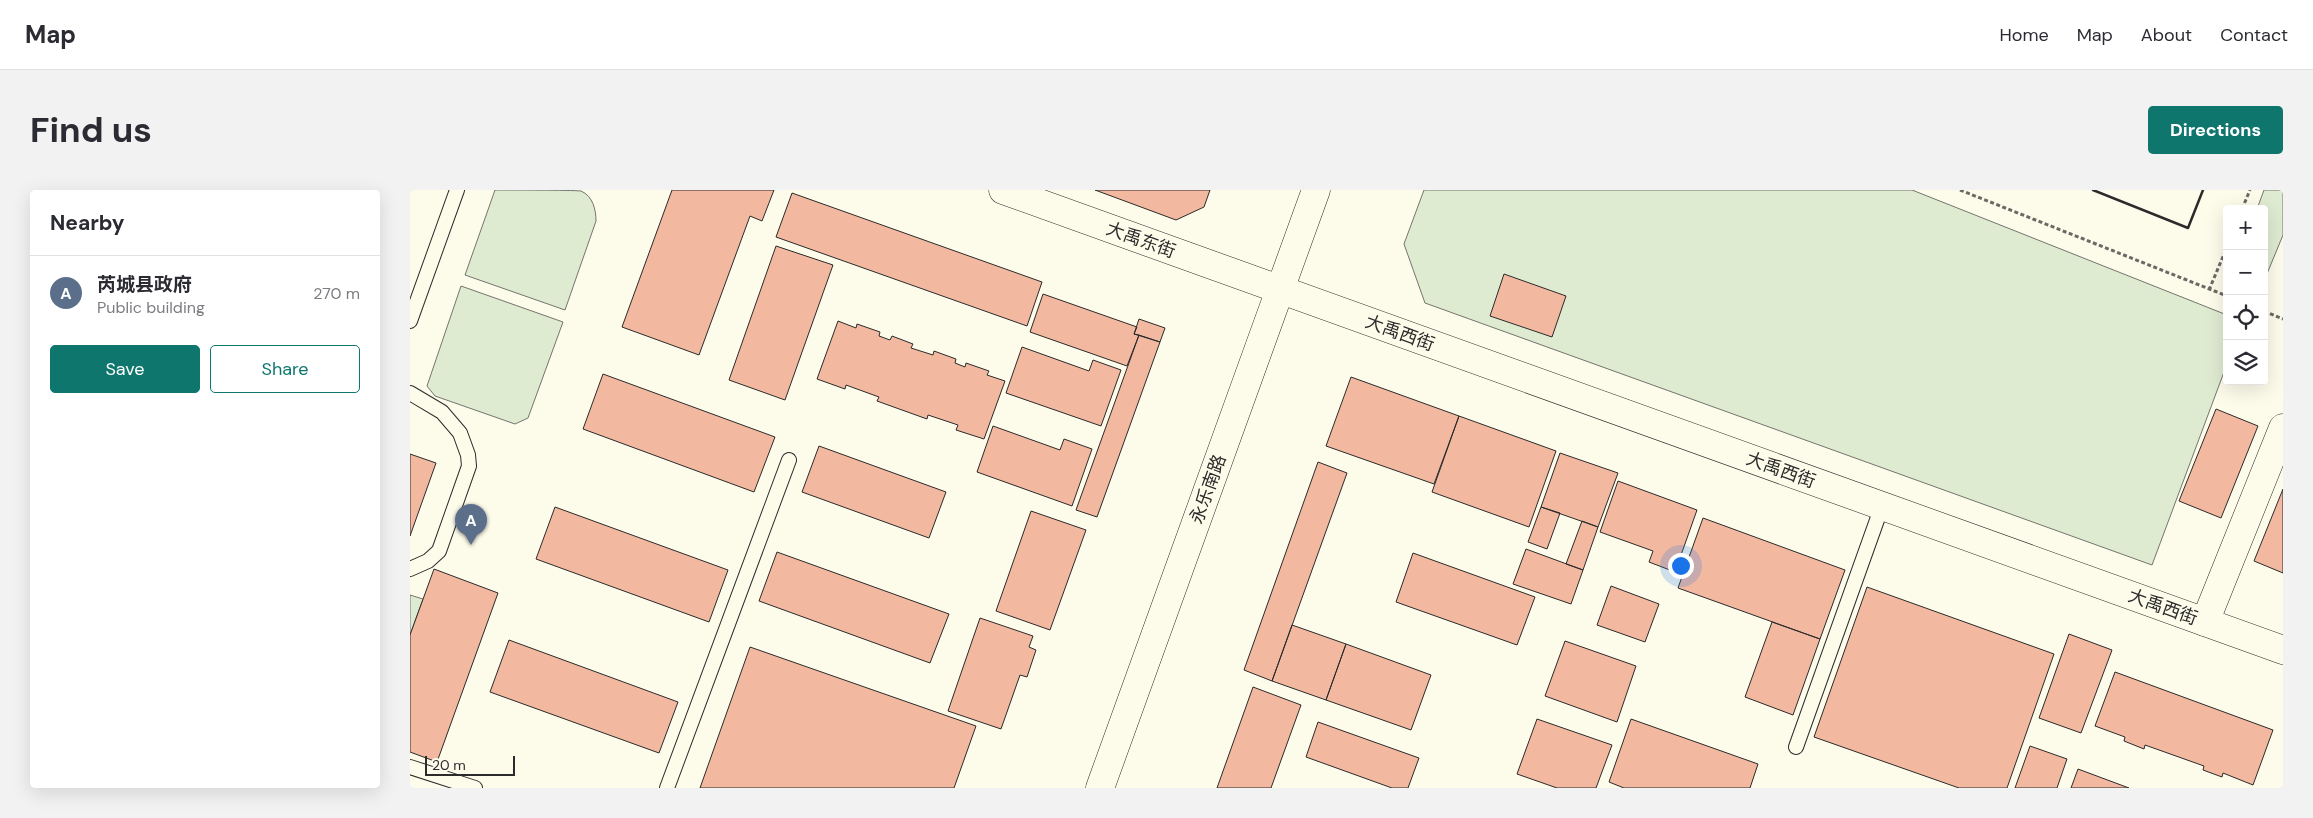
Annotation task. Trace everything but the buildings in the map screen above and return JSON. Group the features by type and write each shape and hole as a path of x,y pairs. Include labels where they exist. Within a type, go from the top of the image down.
{"street":[{"name":"大禹东街","path":"1003,190 1280,289"},
{"name":"永乐南路","path":"1100,788 1316,190"},
{"name":"大禹西街","path":"1280,289 2283,650"},
{"path":"2205,622 2283,428"}],"lane":[{"path":"410,321 458,190"},
{"path":"410,393 442,412 456,428 466,444 470,466 439,551 428,561 410,569"},
{"path":"668,788 789,460"},
{"path":"1796,747 1882,506"},
{"path":"410,767 475,788"}],"path":[{"path":"1960,190 2224,295"},
{"path":"2244,205 2250,190"},
{"path":"2210,290 2226,250"},
{"path":"2268,312 2283,318"}],"green space":[{"path":"495,190 581,191 591,200 596,221 565,310 465,275"},
{"path":"1424,190 1912,190 2223,313 2223,375 2152,565 1425,303 1404,244"},
{"path":"2264,190 2283,190 2283,235 2268,271 2268,205 2258,205"},
{"path":"461,286 563,322 528,418 515,424 435,396 427,386"},
{"path":"410,595 423,599 410,635"}],"wall":[{"path":"2093,190 2188,228 2203,190"}],"place":[{"name":"芮城县政府","path":"471,545"}]}
